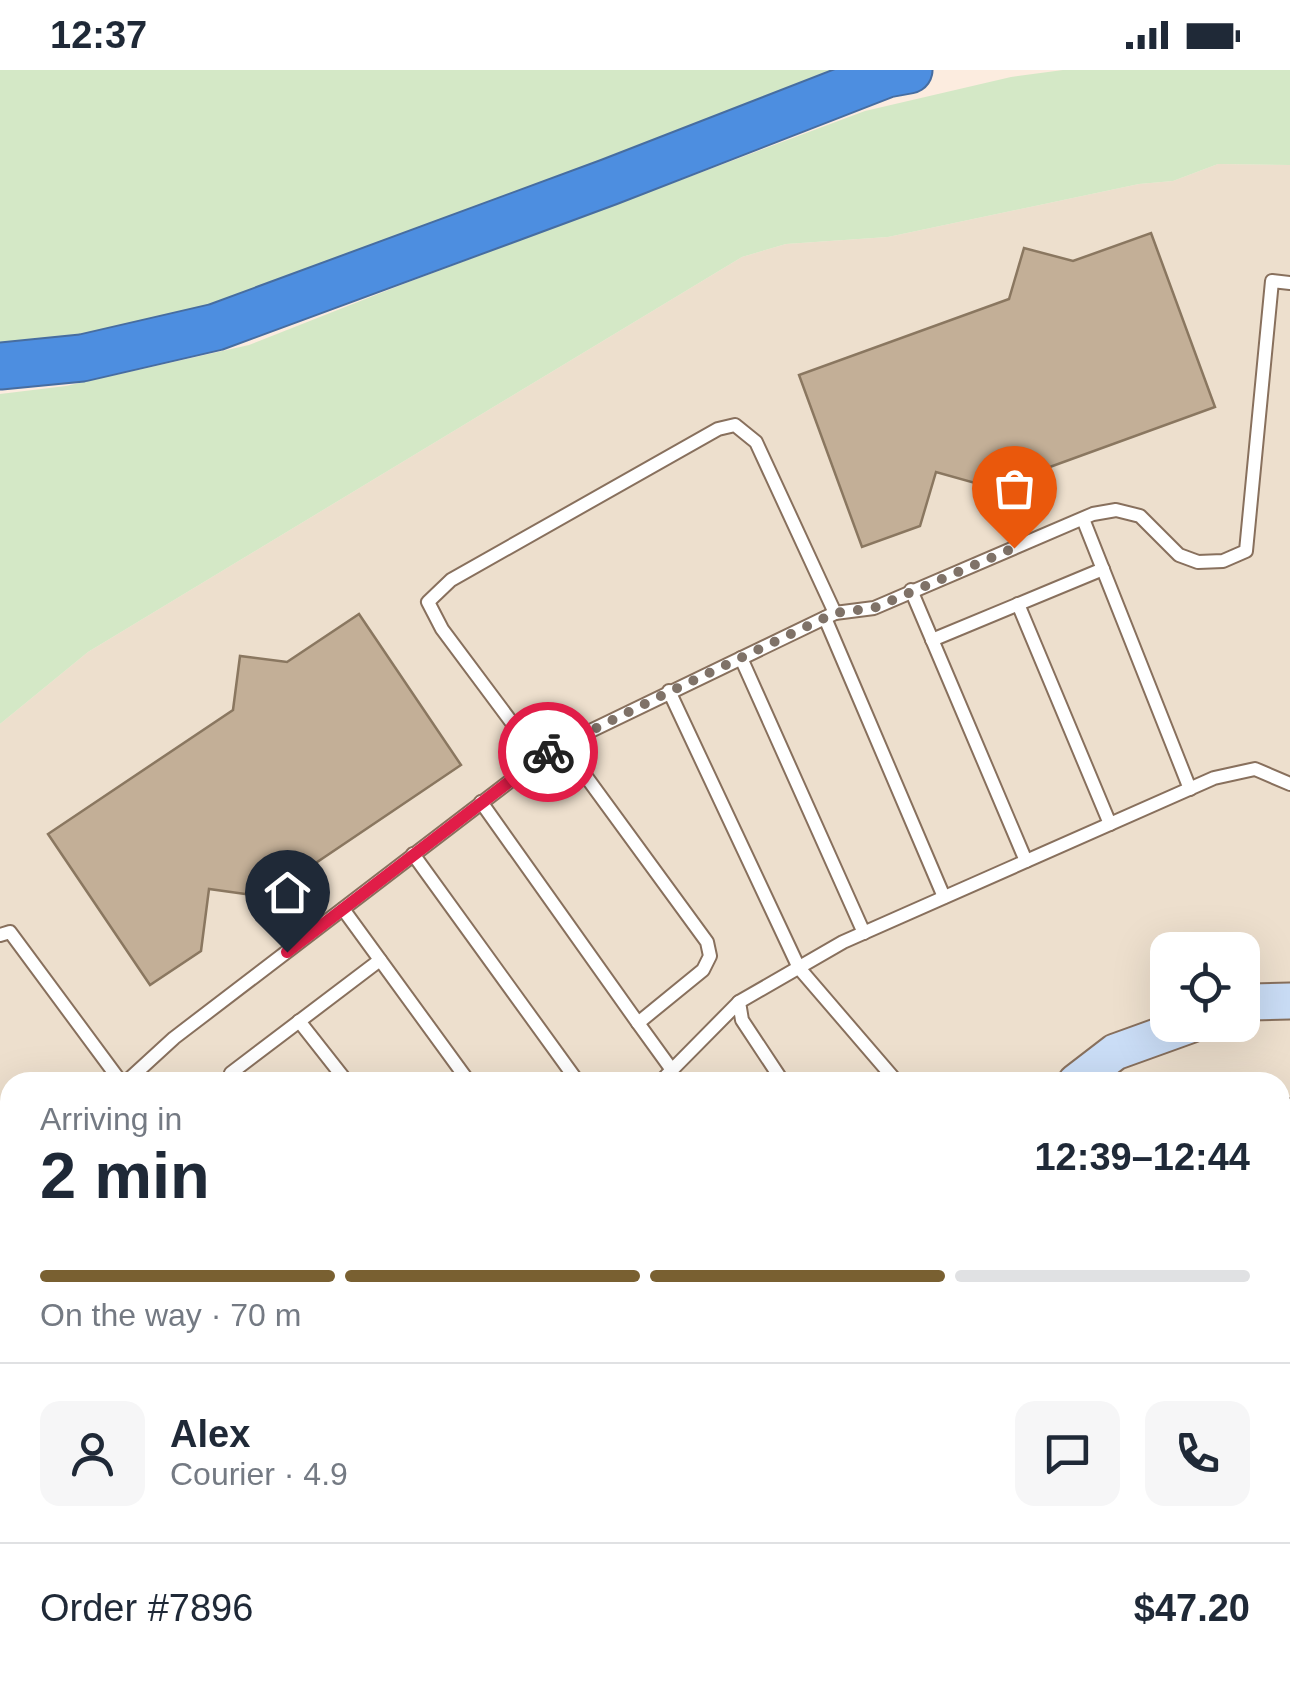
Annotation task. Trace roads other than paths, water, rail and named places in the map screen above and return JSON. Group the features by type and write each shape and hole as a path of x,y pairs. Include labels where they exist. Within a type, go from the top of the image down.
{"highway":[{"path":"0,366 82,358 216,328 888,74 910,70"}],"street":[{"path":"1260,1002 1290,1001"},
{"path":"1089,1072 1115,1052 1150,1039"}],"lane":[{"path":"135,1072 539,758 830,616 874,608 1093,514 1116,510 1140,516 1179,555 1198,562 1223,561 1246,551 1272,281 1290,283"},
{"path":"539,758 442,629 428,602 451,580 718,429 735,425 756,442 944,897"},
{"path":"1083,519 1190,788"},
{"path":"932,640 1103,569"},
{"path":"911,590 1026,862"},
{"path":"1018,604 1110,824"},
{"path":"741,658 864,933"},
{"path":"669,692 799,968 888,1072"},
{"path":"562,744 707,942 710,956 703,970 638,1023"},
{"path":"482,802 672,1070 739,1002 864,933 1214,778 1255,769 1290,784"},
{"path":"413,854 571,1072"},
{"path":"343,909 462,1072"},
{"path":"0,935 10,932 115,1072"},
{"path":"232,1072 380,960"},
{"path":"739,1002 742,1020 774,1072"},
{"path":"300,1021 339,1072"}]}
